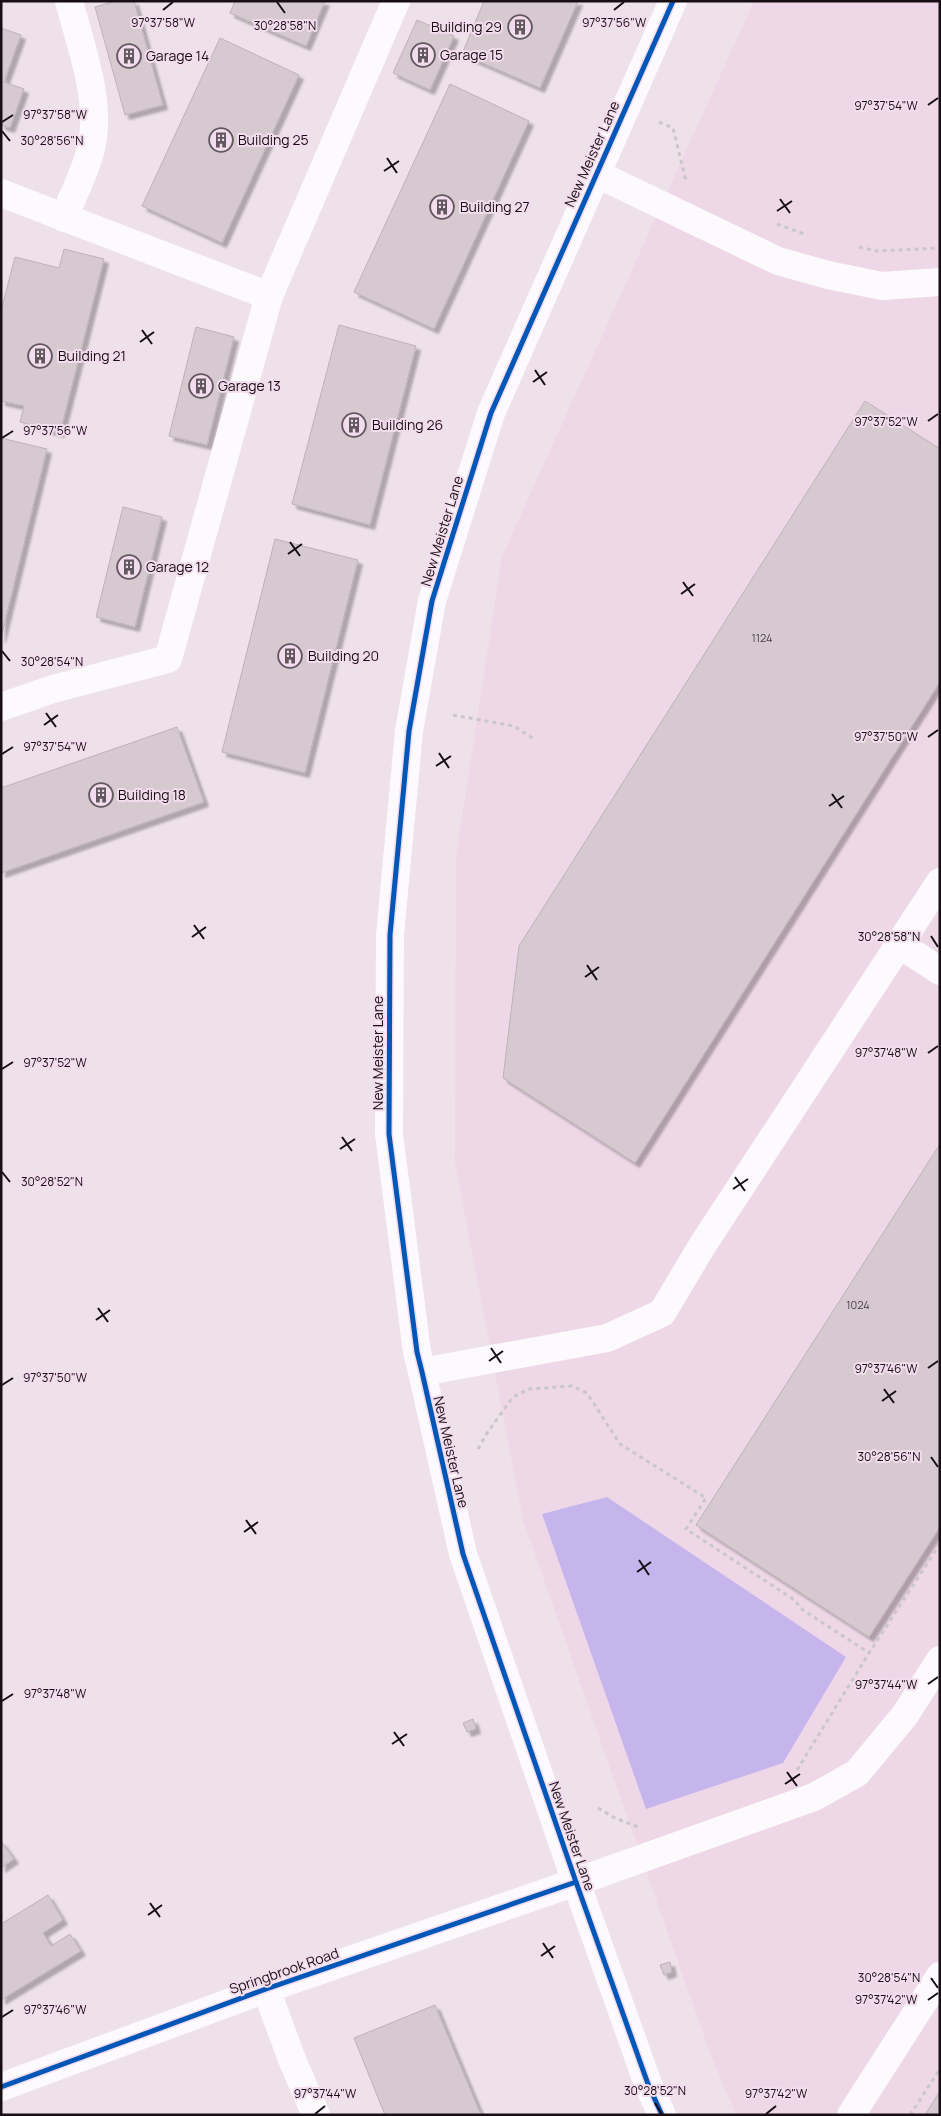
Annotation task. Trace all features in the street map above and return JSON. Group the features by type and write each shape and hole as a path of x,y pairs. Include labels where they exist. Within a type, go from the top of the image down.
{"street":[{"path":"64,218 91,146 94,118 91,88 70,1"},
{"path":"1,707 53,689 168,659 269,296 396,1"},
{"name":"New Meister Lane","path":"662,2115 648,2084 576,1882 463,1554 417,1352 389,1134 390,935 409,731 432,601 490,414 673,1"},
{"path":"596,174 778,261 828,275 882,286 940,282"},
{"path":"1,194 269,296"},
{"path":"422,1372 607,1338 662,1313 702,1246 940,882"},
{"path":"899,944 940,971"},
{"name":"Springbrook Road","path":"1,2087 266,1989 576,1882 814,1797 857,1773 905,1715 940,1660"},
{"path":"851,2115 940,1976"},
{"path":"266,1989 293,2062 316,2115"}],"path":[{"path":"660,122 673,128 684,180 692,184"},
{"path":"776,224 813,238"},
{"path":"850,246 876,251 940,248"},
{"path":"453,715 514,726 534,738"},
{"path":"478,1449 513,1396 530,1389 572,1386 587,1393 620,1444 706,1498 686,1529 796,1601 800,1608 869,1653"},
{"path":"797,1771 869,1653 940,1544"},
{"path":"598,1808 615,1818 644,1829"},
{"path":"910,2115 940,2069"}],"shaded area":[{"path":"754,1 940,1 940,2115 736,2115 711,2056 523,1520 455,1163 456,856 502,556"},
{"path":"607,1497 846,1657 783,1763 646,1809 542,1514"}],"building":[{"name":"Garage 14","path":"116,1 134,1 163,105 125,115 95,7"},
{"path":"235,1 325,1 306,46 230,13"},
{"name":"Building 29","path":"484,1 578,1 540,88 462,54"},
{"name":"Garage 15","path":"417,20 454,36 430,90 393,73"},
{"path":"1,28 21,35 4,82 24,89 10,128 1,125"},
{"name":"Building 25","path":"220,38 299,75 222,243 142,206"},
{"name":"Building 27","path":"450,84 529,121 434,329 354,292"},
{"name":"Building 21","path":"64,249 104,259 60,433 20,422 24,406 1,401 1,311 15,257 59,268"},
{"name":"Building 26","path":"339,325 416,346 370,525 292,504"},
{"name":"Garage 13","path":"196,327 234,337 207,445 169,436"},
{"path":"865,401 940,449 940,682 635,1163 503,1078 519,946"},
{"path":"1,438 47,449 1,638"},
{"name":"Garage 12","path":"123,507 162,517 135,627 96,617"},
{"name":"Building 20","path":"275,539 358,560 305,773 222,752"},
{"name":"Building 18","path":"177,727 204,802 1,873 1,788"},
{"path":"940,1144 940,1527 869,1637 696,1525"},
{"path":"473,1719 476,1729 467,1732 463,1723"},
{"path":"1,1841 14,1859 1,1868"},
{"path":"48,1895 63,1920 43,1933 51,1946 70,1934 81,1951 1,2000 1,1924"},
{"path":"670,1962 672,1972 664,1975 660,1965"},
{"path":"435,2005 481,2115 385,2115 354,2038"},
{"path":"940,2091 940,2115 925,2115"}],"cycle path":[{"path":"662,2115 648,2084 576,1882 463,1554 417,1352 389,1134 390,935 409,731 432,601 491,413 673,1"},
{"path":"1,2087 266,1989 576,1882"}],"place":[{"name":"Building 29","path":"520,27"},
{"name":"Garage 15","path":"423,55"},
{"name":"Garage 14","path":"129,56"},
{"name":"Building 25","path":"221,140"},
{"name":"Building 27","path":"442,207"},
{"name":"Building 21","path":"40,356"},
{"name":"Garage 13","path":"201,386"},
{"name":"Building 26","path":"354,425"},
{"name":"Garage 12","path":"129,567"},
{"name":"Building 20","path":"290,656"},
{"name":"Building 18","path":"101,795"}]}
